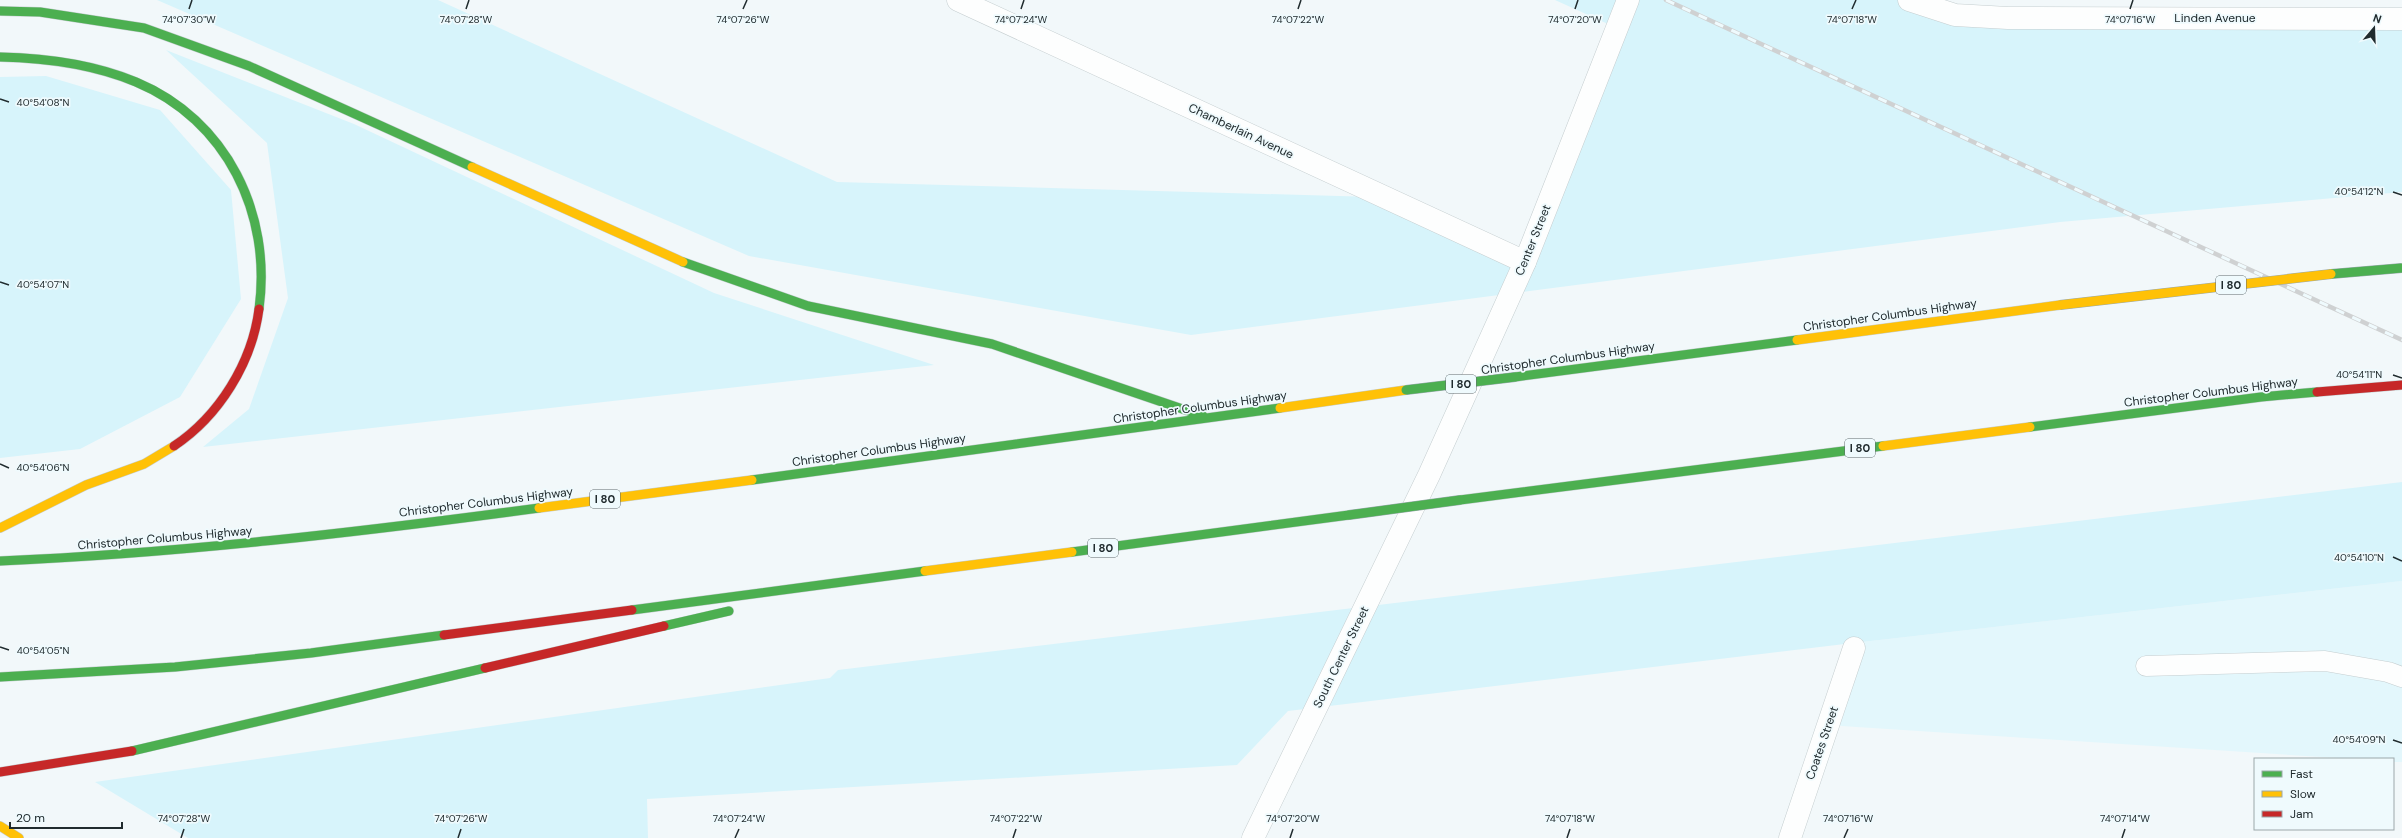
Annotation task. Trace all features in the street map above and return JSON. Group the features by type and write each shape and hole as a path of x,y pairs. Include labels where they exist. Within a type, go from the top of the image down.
{"main road":[{"path":"0,11 40,12 144,28 249,66 699,269 808,306 992,344 1208,418"},
{"path":"0,57 86,66 113,73 156,91 184,109 208,132 229,158 245,187 257,219 263,253 264,286 259,320 249,353 237,377 213,411 190,435 162,455 143,464 98,480 0,528"},
{"name":"Christopher Columbus Highway","path":"0,561 181,551 317,535 560,505 1406,390 1515,377 2060,304 2298,277 2402,268"},
{"name":"Christopher Columbus Highway","path":"0,676 175,667 311,653 857,582 1460,500 2261,397 2402,385"},
{"path":"771,602 857,582"},
{"path":"0,772 134,751 740,609"},
{"path":"0,826 19,838"}],"street":[{"name":"Chamberlain Avenue","path":"958,0 1525,262"},
{"name":"Center Street","path":"1429,475 1525,262 1628,0"},
{"name":"Linden Avenue","path":"1910,0 1955,14 2008,18 2402,19"},
{"name":"South Center Street","path":"1253,838 1429,475"},
{"name":"Coates Street","path":"1790,838 1854,648"}],"lane":[{"path":"2146,666 2325,661 2388,672 2402,677"}],"shaded area":[{"path":"157,0 438,0 837,182 1374,197 1524,257 1619,29 1555,0 1925,0 1953,14 2402,23 2402,192 2060,222 1191,335 749,256"},
{"path":"166,50 354,124 714,293 934,365 203,447 249,409 288,298 267,143"},
{"path":"46,76 160,110 231,190 241,299 180,397 80,449 0,458 0,77"},
{"path":"2402,482 2402,581 1853,643 1288,711 1237,765 647,799 648,838 188,838 95,782 830,678 838,670"},
{"path":"2402,581 2402,762 2394,762 2394,758 2338,758 1826,725 1853,643"}],"railway":[{"path":"1666,0 2402,340"}],"traffic: fast":[{"path":"0,11 40,12 144,28 249,66 472,167"},
{"path":"0,57 70,63 120,76 136,82 168,99 195,120 218,145 236,174 250,205 258,239 261,274 259,309"},
{"path":"683,262 808,306 992,344 1203,416"},
{"path":"2331,274 2402,268"},
{"path":"1515,377 1797,340"},
{"path":"1406,390 1515,377"},
{"path":"2030,427 2261,397 2317,392"},
{"path":"752,480 1280,408"},
{"path":"1460,500 1883,446"},
{"path":"1349,515 1460,500"},
{"path":"0,561 135,553 203,547 338,533 539,508"},
{"path":"1072,552 1349,515"},
{"path":"632,610 925,571"},
{"path":"664,626 729,611"},
{"path":"0,677 175,667 311,653 444,635"},
{"path":"132,751 485,668"}],"traffic: slow":[{"path":"472,167 683,262"},
{"path":"2060,305 2331,274"},
{"path":"1797,340 2060,305"},
{"path":"1280,408 1406,390"},
{"path":"1883,446 2030,427"},
{"path":"0,528 86,485 144,464 174,446"},
{"path":"539,508 752,480"},
{"path":"925,571 1072,552"},
{"path":"0,826 19,838"}],"traffic: jam":[{"path":"174,446 205,420 219,404 231,386 249,349 259,309"},
{"path":"2317,392 2402,385"},
{"path":"444,635 632,610"},
{"path":"485,668 664,626"},
{"path":"0,772 132,751"}]}
